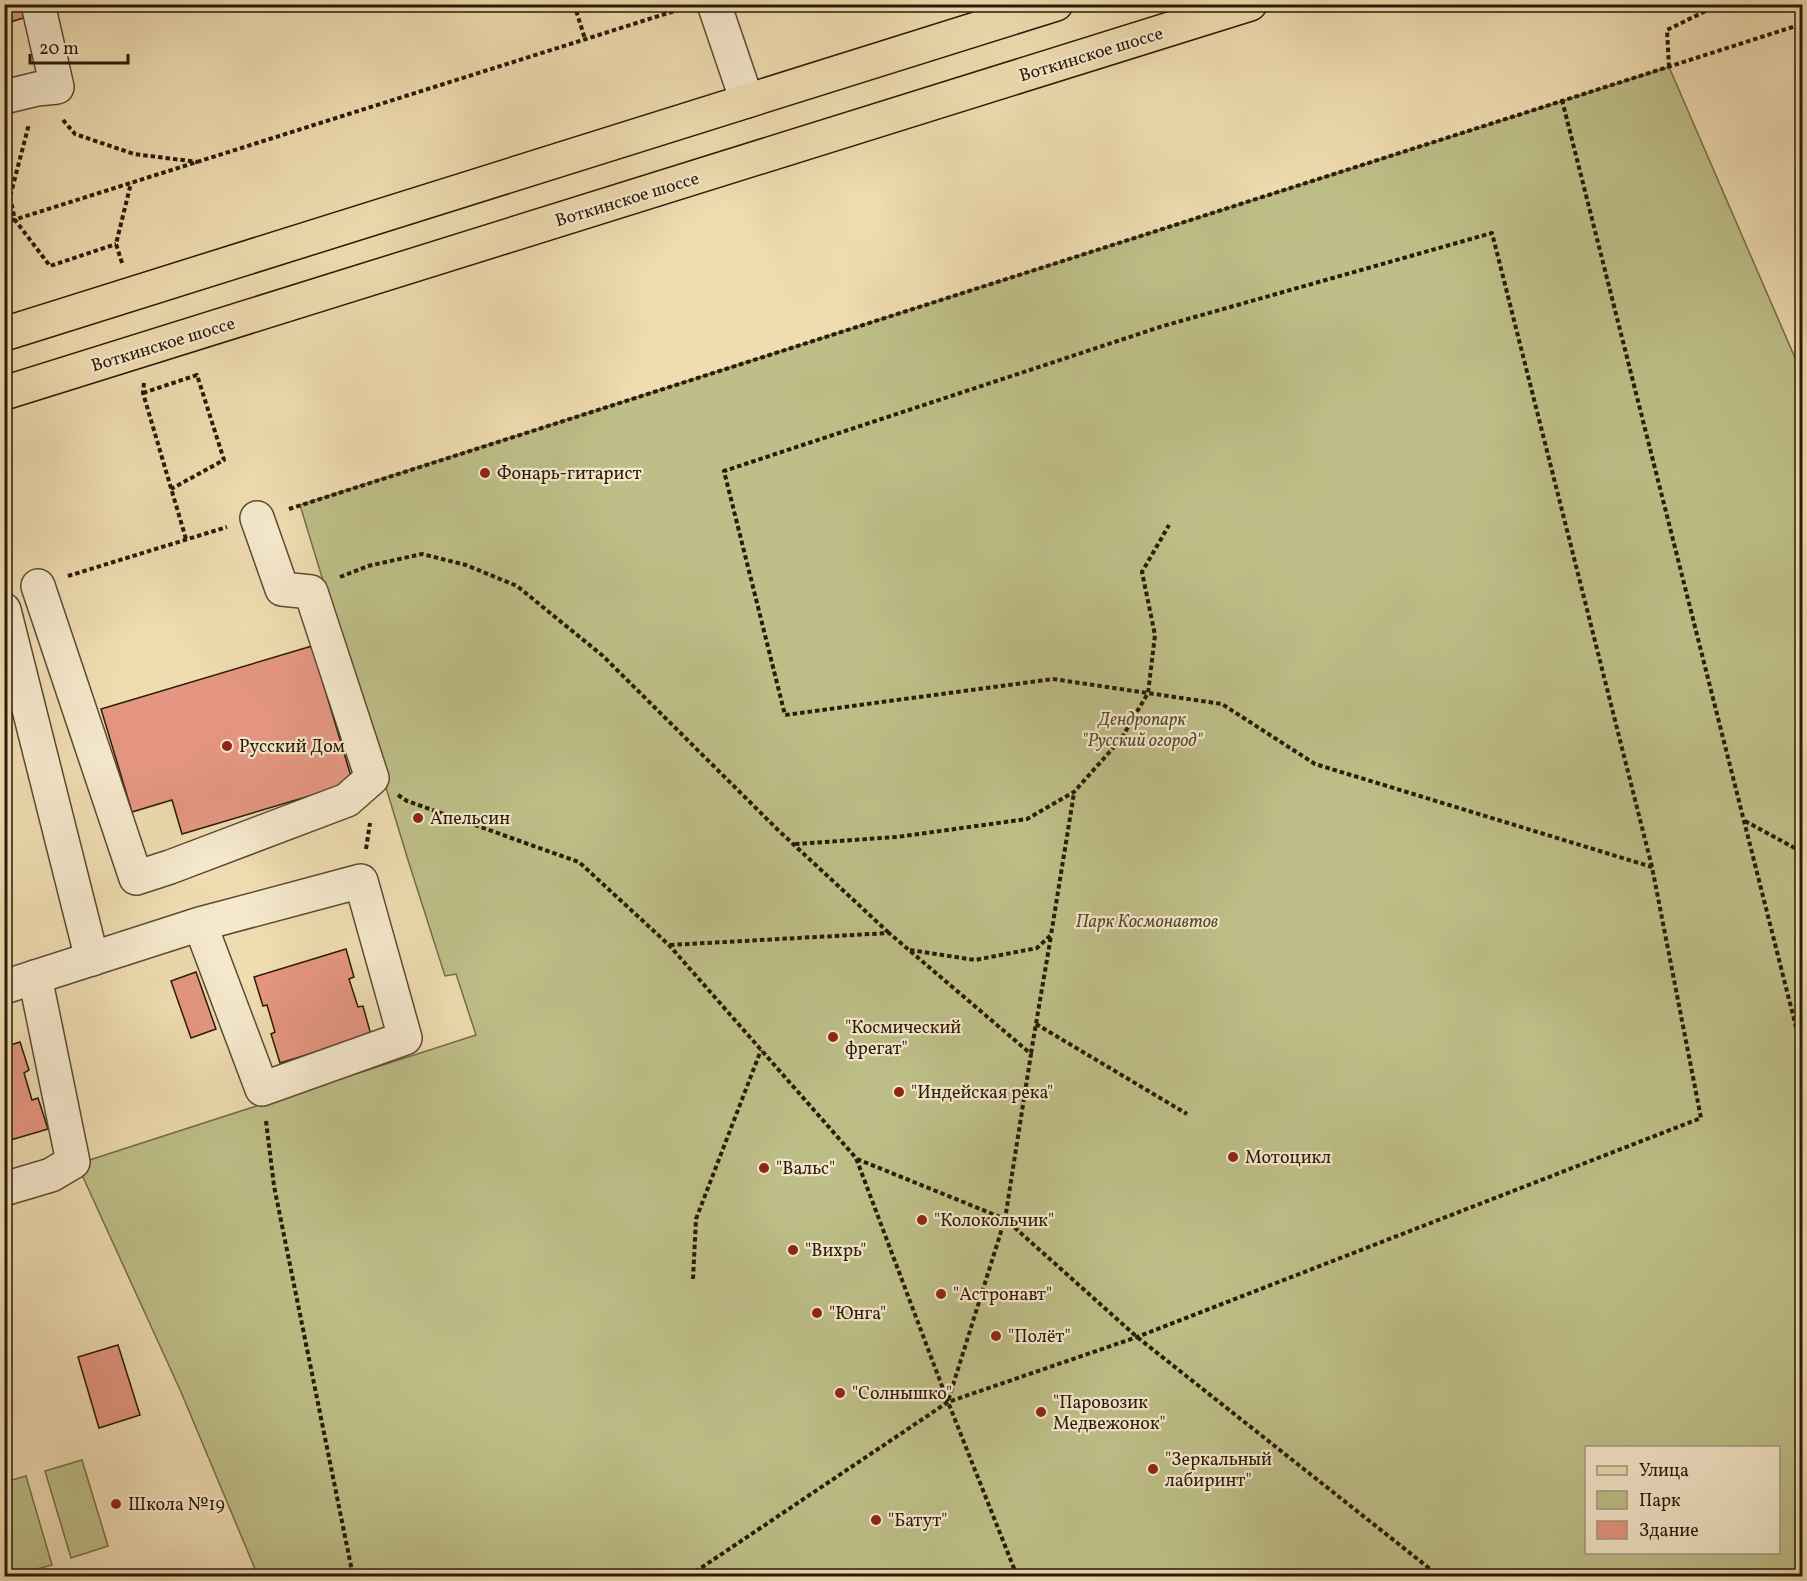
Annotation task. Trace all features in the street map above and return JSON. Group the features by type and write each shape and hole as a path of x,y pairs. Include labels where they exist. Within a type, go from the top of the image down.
{"main road":[{"path":"4,334 1056,4"},
{"name":"Воткинское шоссе","path":"4,393 1250,4"}],"lane":[{"path":"4,97 57,87 38,4"},
{"path":"700,6 747,101"},
{"path":"38,586 136,878 347,800 372,778 311,592 282,589 257,518"},
{"path":"4,609 92,958"},
{"path":"4,987 200,924 361,881 405,1038 262,1089 200,924"},
{"path":"4,1189 51,1175 74,1161 35,977"}],"path":[{"path":"574,4 585,39"},
{"path":"1669,67 1668,30 1720,4"},
{"path":"4,223 585,39 700,6"},
{"path":"38,586 1803,24"},
{"path":"37,89 75,134 134,154 200,162"},
{"path":"10,197 37,89"},
{"path":"1562,100 1744,821 1800,1030 1803,1057"},
{"path":"4,183 15,220 50,266 116,244"},
{"path":"4,195 10,197"},
{"path":"689,1576 948,1402 1137,1337 1701,1118 1652,867 1492,233 1163,326 724,471 785,715 1053,679 1222,704 1315,764 1652,867"},
{"path":"143,393 197,375 224,460 171,489"},
{"path":"794,844 897,837 1027,819 1074,792 1122,739 1148,693 1155,635 1142,572 1169,525"},
{"path":"311,592 330,581 368,566 422,554 466,565 517,586 603,656 794,844 889,933 1031,1054"},
{"path":"361,881 373,807 372,778"},
{"path":"372,778 407,801 579,862 669,945 856,1158 948,1402 1017,1576"},
{"path":"948,1402 1005,1219 1074,792"},
{"path":"1744,821 1803,852"},
{"path":"669,945 889,933"},
{"path":"909,950 975,960 1037,948 1051,934"},
{"path":"1036,1024 1187,1114"},
{"path":"693,1279 696,1219 761,1050"},
{"path":"262,1089 274,1185 354,1576"},
{"path":"856,1158 1005,1219 1137,1337 1439,1576"}],"green space":[{"name":"Парк Космонавтов","path":"1669,67 1802,374 1802,1576 258,1576 181,1392 77,1164 476,1035 456,974 445,976 300,505"},
{"path":"82,1460 108,1546 71,1558 45,1471"},
{"path":"26,1476 52,1565 5,1576 5,1482"}],"building":[{"path":"4,4 26,4 30,16 4,24"},
{"name":"Русский Дом","path":"312,646 353,783 182,834 172,800 132,812 101,709"},
{"path":"346,949 354,977 349,979 358,1007 363,1006 371,1035 280,1063 271,1034 275,1032 267,1005 263,1006 254,977"},
{"path":"196,972 216,1029 191,1038 171,981"},
{"path":"20,1042 29,1070 24,1073 32,1100 38,1098 48,1129 4,1142 4,1047"},
{"path":"118,1345 140,1415 99,1428 78,1357"}],"place":[{"name":"Фонарь-гитарист","path":"485,473"},
{"name":"Русский Дом","path":"227,746"},
{"name":"Апельсин","path":"418,818"},
{"name":"\"Космический фрегат\"","path":"833,1037"},
{"name":"\"Индейская река\"","path":"899,1092"},
{"name":"Мотоцикл","path":"1233,1157"},
{"name":"\"Вальс\"","path":"764,1168"},
{"name":"\"Колокольчик\"","path":"922,1220"},
{"name":"\"Вихрь\"","path":"793,1250"},
{"name":"\"Астронавт\"","path":"941,1294"},
{"name":"\"Юнга\"","path":"817,1313"},
{"name":"\"Полёт\"","path":"996,1336"},
{"name":"\"Солнышко\"","path":"840,1393"},
{"name":"\"Паровозик Медвежонок\"","path":"1041,1412"},
{"name":"\"Зеркальный лабиринт\"","path":"1153,1469"},
{"name":"Школа №19","path":"116,1504"},
{"name":"\"Батут\"","path":"876,1520"}],"park label":[{"name":"Дендропарк \"Русский огород\"","path":"1142,729"}]}
